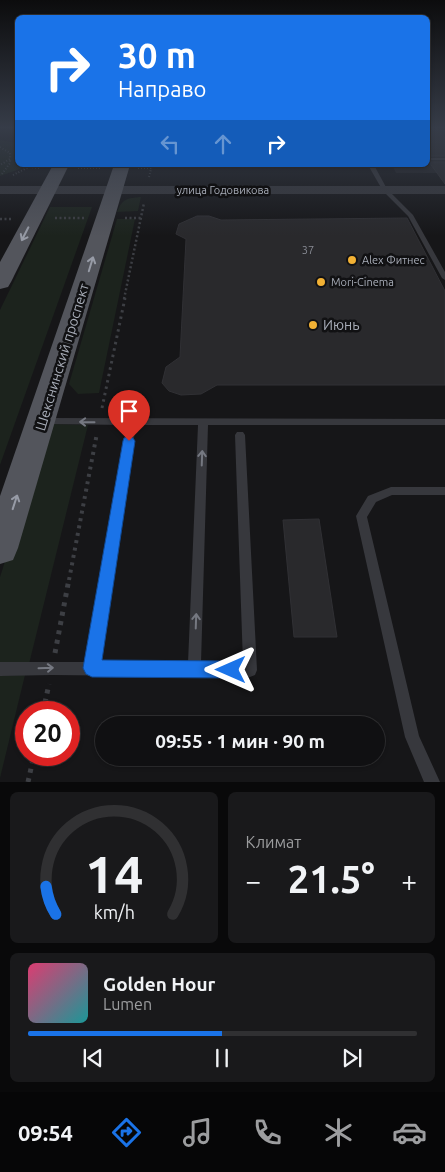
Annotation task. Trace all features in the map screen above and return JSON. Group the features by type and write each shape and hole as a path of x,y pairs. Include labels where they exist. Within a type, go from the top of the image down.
{"main road":[{"path":"0,282 60,167"},
{"name":"Шекснинский проспект","path":"0,548 121,167"}],"street":[{"name":"улица Годовикова","path":"0,190 445,190"}],"lane":[{"path":"372,167 385,190 410,215 445,278"},
{"path":"42,421 445,422"},
{"path":"92,668 132,422"},
{"path":"194,670 203,422"},
{"path":"0,669 250,670 240,435"},
{"path":"432,782 412,737 362,516 372,499 391,490 445,490"}],"path":[{"path":"2,174 10,163"},
{"path":"45,701 99,422 152,167"},
{"path":"0,219 142,218"},
{"path":"28,782 32,766"}],"shaded area":[{"path":"0,163 15,163 15,167 22,167 20,169 0,176"},
{"path":"430,163 445,163 445,173 396,173 393,167 430,167"},
{"path":"141,197 138,211 117,212 121,204 126,200"},
{"path":"50,207 92,207 0,465 0,310"},
{"path":"117,219 135,219 99,393 78,394 69,384"},
{"path":"49,424 88,425 29,664 0,664 0,577"},
{"path":"25,675 19,701 15,701 15,716 0,778 0,676"}],"building":[{"path":"430,163 445,163 445,184"},
{"name":"Июнь","path":"197,216 209,216 221,220 407,218 445,291 445,385 217,385 201,394 181,395 169,391 162,383 166,367 180,357 186,239 176,234 179,224"},
{"path":"319,519 337,637 294,637 283,520"}],"place":[{"name":"Alex Фитнес","path":"352,260"},
{"name":"Mori-Cinema","path":"321,282"},
{"name":"Июнь","path":"313,325"}],"route":[{"path":"129,441 92,668 231,670"}]}
